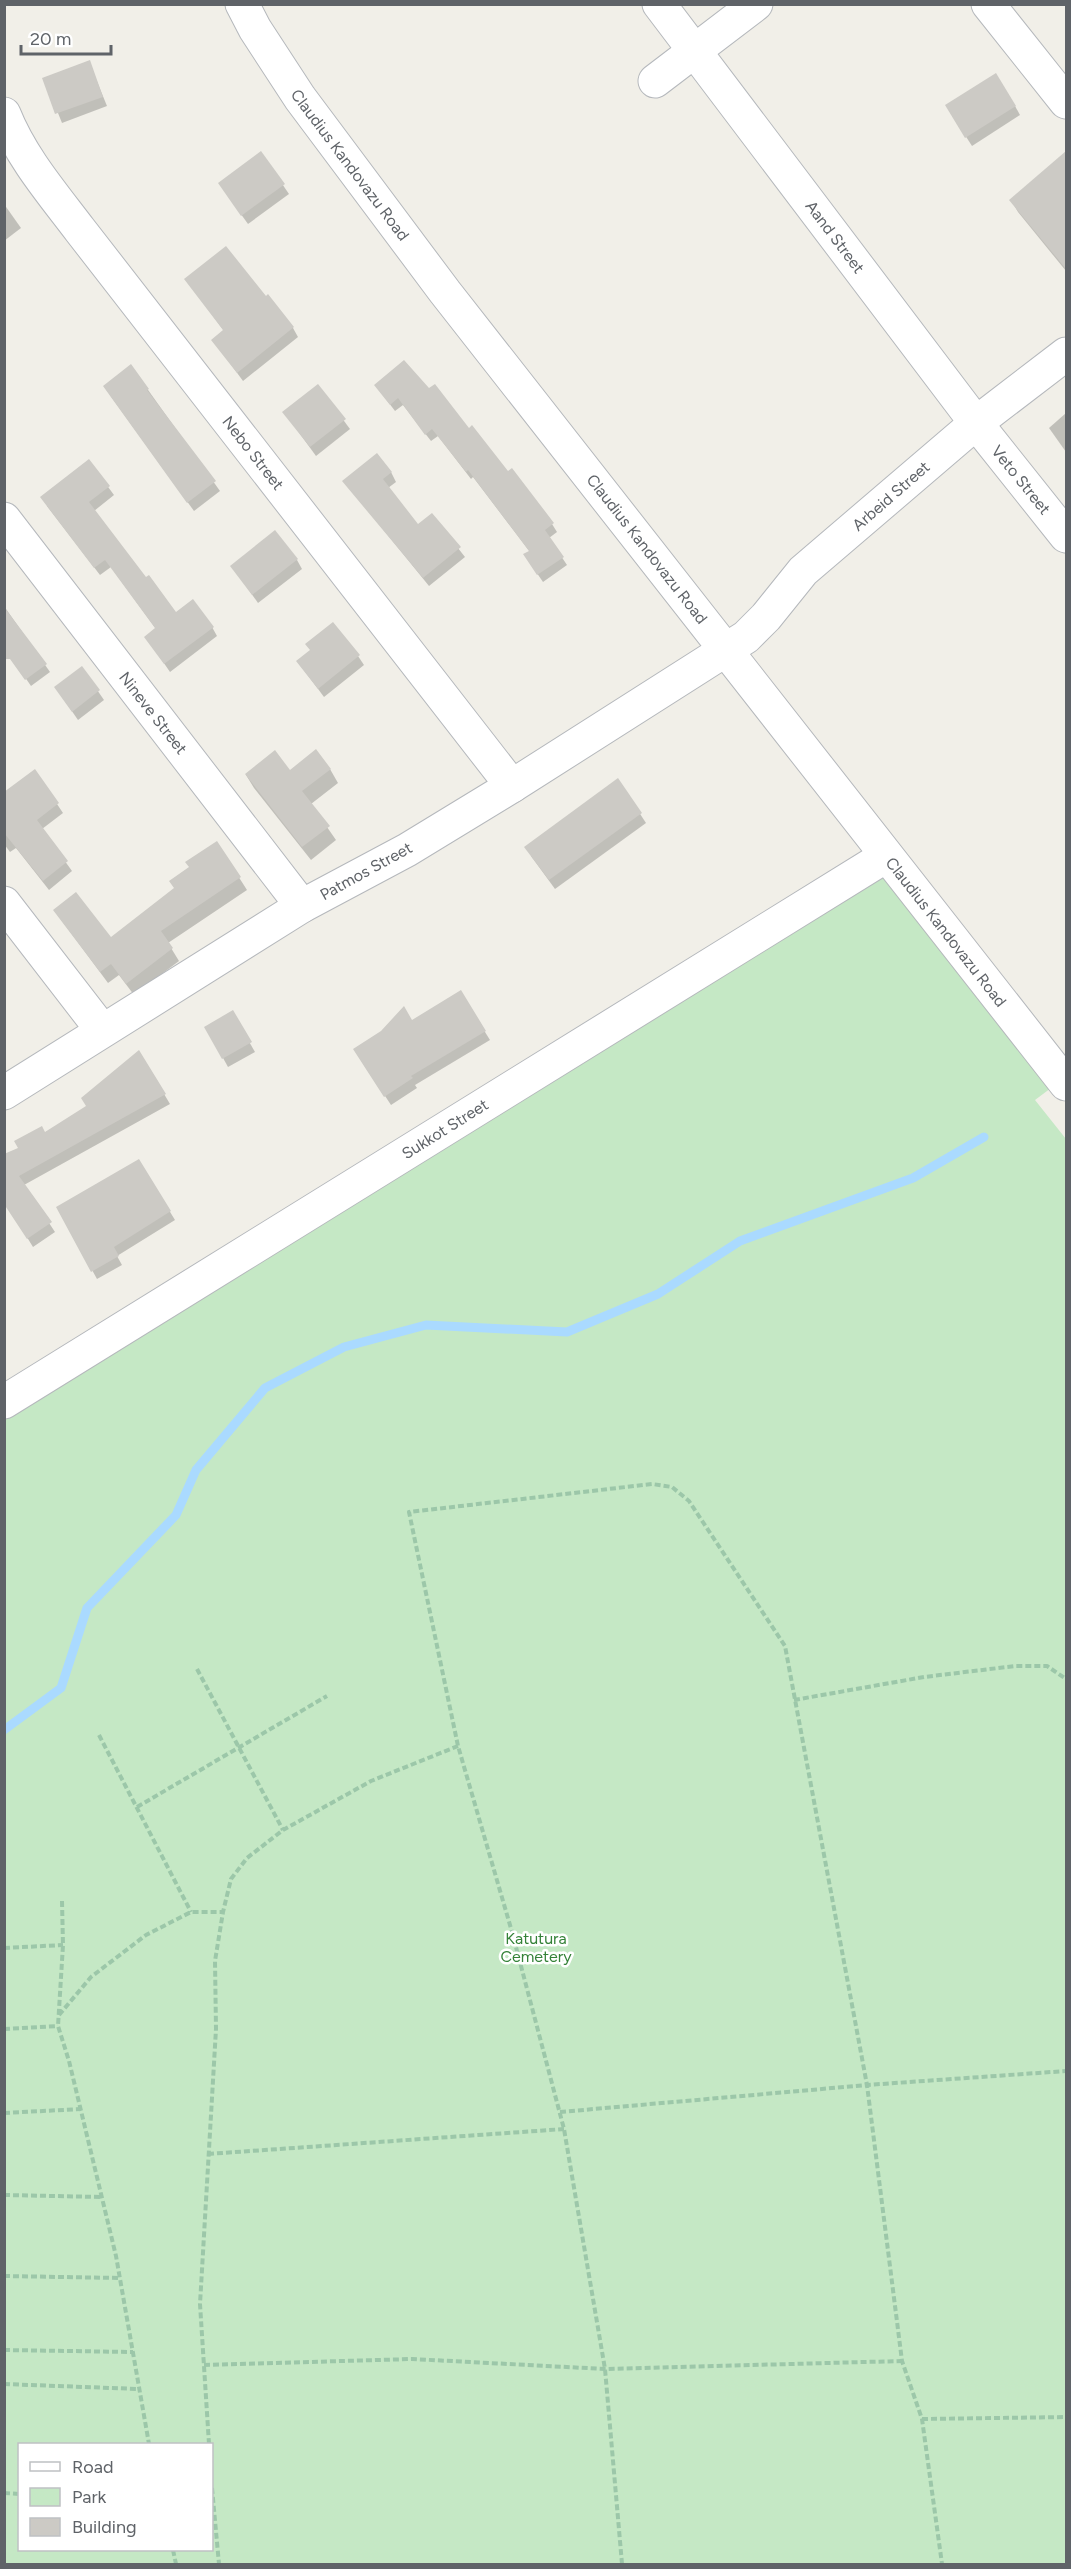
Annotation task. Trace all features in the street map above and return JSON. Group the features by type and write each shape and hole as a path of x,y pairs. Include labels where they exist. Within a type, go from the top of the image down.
{"street":[{"name":"Claudius Kandovazu Road","path":"242,4 285,76 340,154 445,292 1066,1084"},
{"name":"Aand Street","path":"658,4 976,423"},
{"path":"655,81 756,4"},
{"path":"988,4 1066,102"},
{"name":"Nebo Street","path":"4,114 11,132 28,160 80,230 512,786"},
{"name":"Arbeid Street","path":"727,650 746,637 766,617 803,571 976,423 1066,354"},
{"name":"Veto Street","path":"976,423 1066,536"},
{"name":"Nineve Street","path":"4,519 302,906"},
{"name":"Patmos Street","path":"4,1093 302,906 407,850 727,650"},
{"name":"Sukkot Street","path":"4,1402 886,856"},
{"path":"4,903 102,1030"}],"path":[{"path":"622,2565 605,2369 564,2129 512,1932 458,1746 409,1512 652,1484 672,1487 689,1501 784,1646 867,2085 902,2361 922,2419 942,2565"},
{"path":"794,1700 924,1677 1015,1666 1047,1666 1066,1679"},
{"path":"197,1669 283,1830"},
{"path":"137,1807 327,1696"},
{"path":"99,1735 191,1912"},
{"path":"209,2443 200,2304 216,2029 215,1960 231,1879 247,1858 283,1830 371,1782 458,1746"},
{"path":"62,1901 63,1945 58,2026 81,2109 120,2277 149,2443"},
{"path":"58,2016 92,1977 146,1935 191,1912 223,1912"},
{"path":"4,1948 63,1945"},
{"path":"4,2030 58,2026"},
{"path":"560,2112 867,2085 1066,2072"},
{"path":"4,2113 81,2109"},
{"path":"208,2154 564,2129"},
{"path":"4,2195 102,2197"},
{"path":"4,2276 120,2277"},
{"path":"4,2350 133,2352"},
{"path":"204,2365 412,2359 605,2369 902,2361"},
{"path":"4,2384 139,2389"},
{"path":"922,2419 1066,2417"},
{"path":"213,2499 219,2565"}],"green space":[{"name":"Katutura Cemetery","path":"886,856 1063,1079 1035,1100 1066,1139 1066,2564 5,2564 5,1402"}],"building":[{"path":"90,60 103,97 55,114 42,78"},
{"path":"996,73 1016,106 965,138 945,105"},
{"path":"261,151 285,184 241,216 218,183"},
{"path":"1066,151 1066,269 1009,200"},
{"path":"226,246 294,327 237,373 211,340 223,330 184,279"},
{"path":"404,360 429,388 435,384 469,428 472,425 508,471 512,468 554,523 545,530 564,557 537,575 523,554 529,551 468,470 466,472 432,429 425,435 398,398 390,405 374,385"},
{"path":"131,364 149,389 147,390 216,481 187,503 103,386"},
{"path":"318,384 346,419 310,447 282,412"},
{"path":"377,453 392,472 383,479 418,524 432,513 461,547 423,578 342,481"},
{"path":"89,459 110,486 89,502 146,577 149,575 176,612 193,599 214,627 164,664 144,637 155,628 105,560 94,568 40,497"},
{"path":"275,530 298,559 252,595 230,566"},
{"path":"4,607 47,664 25,680 10,659 4,659"},
{"path":"333,622 360,655 318,689 296,661 310,650 305,644"},
{"path":"82,666 100,690 72,712 54,687"},
{"path":"316,749 331,769 302,791 330,826 302,847 245,774 275,750 290,770"},
{"path":"35,769 59,803 37,820 68,861 43,881 4,833 4,792"},
{"path":"618,778 642,813 549,880 524,847"},
{"path":"217,841 241,877 161,931 173,948 126,984 111,964 100,972 53,910 76,892 111,937 174,888 169,881 189,867 185,862"},
{"path":"461,990 486,1031 411,1076 413,1078 384,1097 353,1049 381,1031 404,1006 412,1020"},
{"path":"233,1010 252,1042 222,1059 204,1027"},
{"path":"139,1050 166,1094 19,1176 52,1222 27,1239 4,1204 4,1154 18,1148 14,1141 42,1126 45,1132 86,1106 81,1098"},
{"path":"139,1159 171,1211 114,1247 119,1256 91,1272 56,1207"}],"waterway":[{"path":"4,1730 61,1688 87,1608 176,1515 196,1470 265,1388 344,1347 426,1325 567,1332 658,1294 740,1241 913,1178 984,1137"}]}
